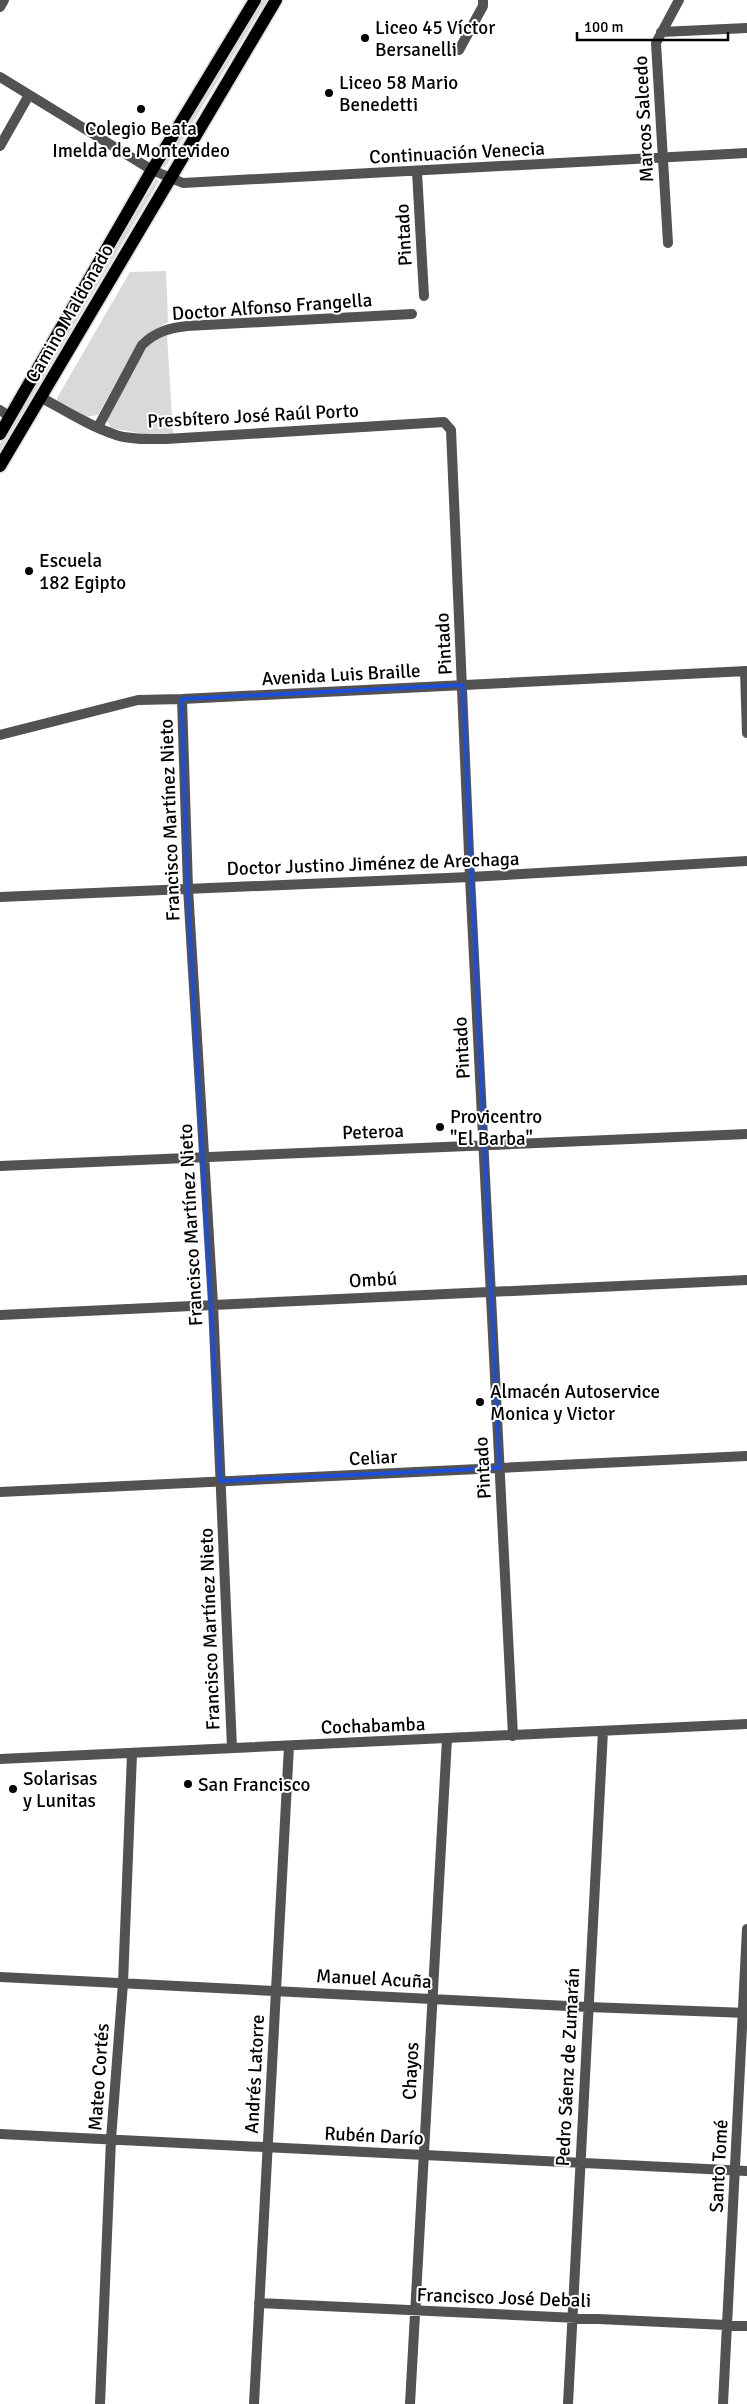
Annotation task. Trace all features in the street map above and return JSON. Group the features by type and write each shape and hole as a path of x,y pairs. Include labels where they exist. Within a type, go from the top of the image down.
{"main road":[{"name":"Camino Maldonado","path":"0,434 5,413 255,0"},
{"name":"Camino Maldonado","path":"0,466 276,0"}],"street":[{"path":"0,7 4,0"},
{"path":"459,50 483,6 483,0"},
{"name":"Marcos Salcedo","path":"668,243 656,42 679,0"},
{"path":"661,32 747,28"},
{"path":"0,77 152,170 170,179"},
{"path":"0,146 29,95"},
{"name":"Continuación Venecia","path":"170,179 183,183 747,153"},
{"name":"Pintado","path":"417,172 424,296"},
{"name":"Doctor Alfonso Frangella","path":"98,427 142,345 160,332 187,326 412,314"},
{"name":"Presbítero José Raúl Porto","path":"42,398 98,427 129,438 166,439 444,422"},
{"name":"Pintado","path":"444,422 451,430 470,877 513,1736"},
{"path":"746,671 747,733"},
{"name":"Avenida Luis Braille","path":"0,735 138,700 746,671"},
{"name":"Francisco Martínez Nieto","path":"182,699 188,888 213,1304 232,1748"},
{"name":"Doctor Justino Jiménez de Arechaga","path":"0,897 470,877 747,861"},
{"name":"Peteroa","path":"0,1166 747,1134"},
{"name":"Ombú","path":"0,1314 747,1280"},
{"name":"Celiar","path":"0,1492 747,1456"},
{"name":"Cochabamba","path":"0,1759 747,1724"},
{"name":"Pedro Sáenz de Zumarán","path":"568,2404 602,1732"},
{"name":"Chayos","path":"410,2404 446,1739"},
{"name":"Andrés Latorre","path":"254,2404 289,1746"},
{"name":"Mateo Cortés","path":"100,2404 111,2139 123,1983 132,1754"},
{"name":"Santo Tomé","path":"724,2404 735,2171 745,2013 747,1929"},
{"name":"Manuel Acuña","path":"0,1977 588,2007 745,2013"},
{"name":"Rubén Darío","path":"0,2134 747,2171"},
{"name":"Francisco José Debali","path":"259,2303 747,2326"}],"highlighted area":[{"path":"463,685 500,1468 221,1481 188,888 182,699"}],"shaded area":[{"path":"262,0 267,0 165,168 163,166"},
{"path":"156,179 159,181 0,451 0,444"},
{"path":"166,271 168,322 140,339 98,415 86,417 57,401 130,272"},
{"path":"167,334 173,434 150,435 111,428 107,421 108,415 147,347 152,341"}],"place":[{"name":"Liceo 45 Víctor Bersanelli","path":"365,38"},
{"name":"Liceo 58 Mario Benedetti","path":"329,93"},
{"name":"Colegio Beata Imelda de Montevideo","path":"141,109"},
{"name":"Escuela 182 Egipto","path":"29,571"},
{"name":"Provicentro \"El Barba\"","path":"440,1127"},
{"name":"Almacén Autoservice Monica y Victor","path":"480,1402"},
{"name":"San Francisco","path":"188,1784"},
{"name":"Solarisas y Lunitas","path":"13,1789"}]}
